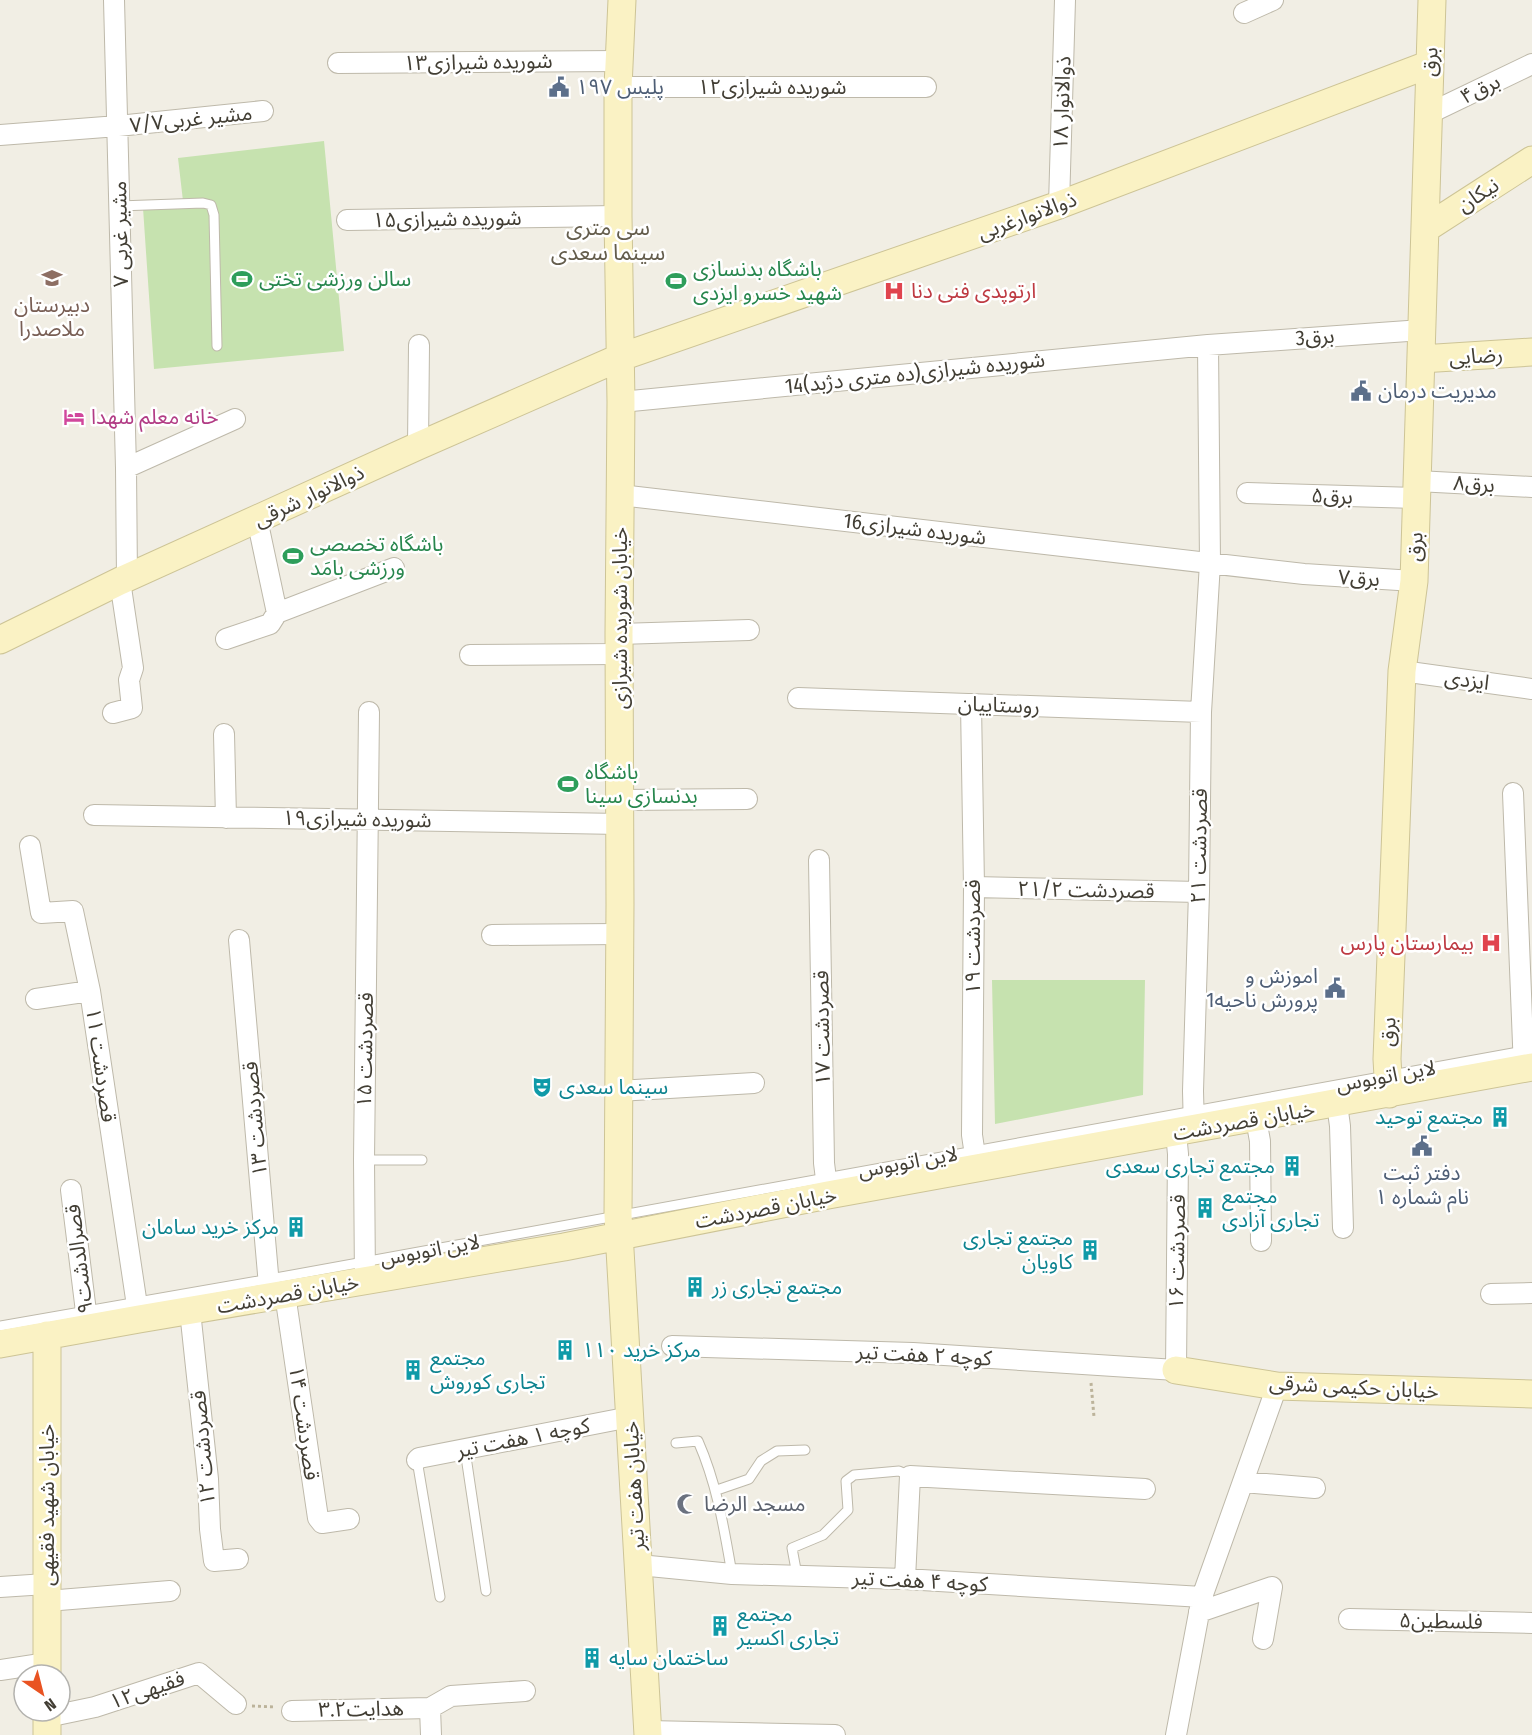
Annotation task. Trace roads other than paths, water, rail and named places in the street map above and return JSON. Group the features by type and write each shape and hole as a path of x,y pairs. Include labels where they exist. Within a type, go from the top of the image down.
{"street":[{"name":"مشیر غربی ۷","path":"113,713 132,708 129,680 133,668 123,580 126,468 114,0"},
{"name":"خیابان شوریده شیرازی","path":"619,1225 621,357 618,216 622,0"},
{"name":"ذوالانوار ۱۸","path":"1059,206 1065,0"},
{"path":"1244,13 1274,0"},
{"name":"برق","path":"1388,1085 1402,671 1414,581 1432,0"},
{"name":"شوریده شیرازی۱۳","path":"338,63 619,74"},
{"name":"ذوالانوارغربی","path":"621,357 1059,206 1430,64"},
{"name":"برق۴","path":"1428,114 1532,64"},
{"name":"شوریده شیرازی۱۲","path":"619,74 926,87"},
{"name":"۷/۷مشیر غربی","path":"0,135 263,111"},
{"name":"نیکان","path":"1425,229 1532,160"},
{"name":"شوریده شیرازی۱۵","path":"347,220 618,216"},
{"name":"3برق","path":"1208,345 1422,330"},
{"path":"418,446 419,345"},
{"name":"14شوریده شیرازی(ده متری دژبد)","path":"621,402 1208,345"},
{"name":"قصردشت ۲۱","path":"1188,1124 1199,892 1201,712 1210,563 1208,345"},
{"name":"رضایی","path":"1421,359 1532,352"},
{"name":"ذوالانوار شرقی","path":"0,640 123,580 621,357"},
{"path":"126,468 236,419"},
{"name":"برق۸","path":"1417,489 1532,487"},
{"name":"برق۵","path":"1247,493 1417,489"},
{"name":"شوریده شیرازی16","path":"620,495 1304,574"},
{"path":"257,519 277,614"},
{"path":"226,639 270,624 277,614 394,568"},
{"name":"برق۷","path":"1304,574 1414,581"},
{"path":"470,655 619,644 749,630"},
{"name":"ایزدی","path":"1402,671 1532,689"},
{"name":"روستاییان","path":"798,698 1201,712"},
{"name":"قصردشت ۱۹","path":"971,704 975,1160"},
{"name":"قصردشت ۱۵","path":"364,1272 369,712"},
{"path":"224,734 226,818"},
{"path":"1513,793 1528,1059"},
{"name":"شوریده شیرازی۱۹","path":"94,815 367,818 620,812 747,799"},
{"name":"قصردشت ۱۱","path":"30,846 40,913 73,911 90,991 138,1311"},
{"name":"قصردشت ۱۷","path":"819,860 826,1186"},
{"name":"قصردشت ۲۱/۲","path":"974,887 1199,892"},
{"path":"492,935 620,934"},
{"name":"قصردشت ۱۳","path":"239,940 275,1290"},
{"path":"36,999 90,991"},
{"name":"خیابان قصردشت","path":"0,1344 48,1335 87,1319 138,1311 190,1311 275,1290 364,1272 826,1186 1188,1124 1256,1119 1337,1104 1388,1085 1528,1059"},
{"path":"618,1090 754,1083"},
{"path":"1337,1104 1340,1126 1343,1228"},
{"path":"1256,1119 1260,1141 1261,1241"},
{"name":"قصردشت ۱۶","path":"1176,1371 1178,1154 1188,1124"},
{"name":"قصرالدشت۹","path":"71,1190 87,1319"},
{"name":"خیابان هفت تیر","path":"619,1225 648,1733"},
{"name":"قصردشت ۱۴","path":"275,1290 318,1518 322,1523 349,1519"},
{"path":"1491,1294 1532,1293"},
{"name":"قصردشت ۱۲","path":"190,1311 208,1479 214,1561 238,1558"},
{"name":"خیابان شهید فقیهی","path":"47,1663 48,1335"},
{"name":"کوچه ۲ هفت تیر","path":"672,1346 913,1353 1176,1371"},
{"name":"خیابان حکیمی شرقی","path":"1176,1371 1277,1386 1532,1394"},
{"path":"1176,1735 1200,1604 1277,1386"},
{"name":"کوچه ۱ هفت تیر","path":"417,1460 630,1417"},
{"path":"905,1579 910,1476 1145,1489"},
{"path":"1244,1482 1315,1488"},
{"name":"کوچه ۴ هفت تیر","path":"639,1565 732,1574 905,1579 1200,1604"},
{"path":"0,1587 47,1593 170,1591"},
{"path":"1200,1604 1272,1587 1263,1639"},
{"name":"فلسطین۵","path":"1349,1619 1532,1623"},
{"name":"فقیهی۱۲","path":"72,1714 199,1673 236,1704"},
{"path":"431,1735 430,1708 451,1696 525,1691"},
{"name":"هدایت۳.۲","path":"292,1711 430,1708"},
{"path":"648,1733 835,1735"}],"lane":[{"path":"119,206 203,203 211,205 214,215 217,346"},
{"name":"لاین اتوبوس","path":"1188,1124 1388,1085"},
{"path":"364,1160 422,1160"},
{"path":"138,1311 275,1290"},
{"path":"0,1326 87,1319"},
{"path":"676,1443 698,1441 717,1490 732,1574"},
{"path":"465,1450 486,1591"},
{"path":"717,1490 749,1479 761,1461 777,1451 805,1450"},
{"path":"417,1460 440,1597"},
{"path":"797,1575 792,1548 823,1535 848,1510 846,1481 854,1475 899,1471 910,1476"}],"place":[{"name":"پلیس ۱۹۷","path":"559,87"},
{"name":"دبیرستان ملاصدرا","path":"52,278"},
{"name":"سالن ورزشی تختی","path":"242,279"},
{"name":"باشگاه بدنسازی شهید خسرو ایزدی","path":"676,281"},
{"name":"ارتوپدی فنی دنا","path":"894,291"},
{"name":"مدیریت درمان","path":"1361,391"},
{"name":"خانه معلم شهدا","path":"74,417"},
{"name":"باشگاه تخصصی ورزشی بامَد","path":"293,556"},
{"name":"باشگاه بدنسازی سینا","path":"568,784"},
{"name":"بیمارستان پارس","path":"1491,943"},
{"name":"اموزش و پرورش ناحیه1","path":"1335,988"},
{"name":"سینما سعدی","path":"542,1087"},
{"name":"مجتمع توحید","path":"1500,1117"},
{"name":"دفتر ثبت نام شماره ١","path":"1422,1146"},
{"name":"مجتمع تجاری سعدی","path":"1292,1166"},
{"name":"مجتمع تجاری آزادی","path":"1205,1208"},
{"name":"مرکز خرید سامان","path":"296,1227"},
{"name":"مجتمع تجاری کاویان","path":"1090,1250"},
{"name":"مجتمع تجاری زر","path":"695,1287"},
{"name":"مرکز خرید ۱۱۰","path":"565,1350"},
{"name":"مجتمع تجاری کوروش","path":"413,1370"},
{"name":"مسجد الرضا","path":"687,1504"},
{"name":"مجتمع تجاری اکسیر","path":"720,1626"},
{"name":"ساختمان سایه","path":"592,1658"}],"district":[{"name":"سی متری سینما سعدی","path":"608,240"}]}
